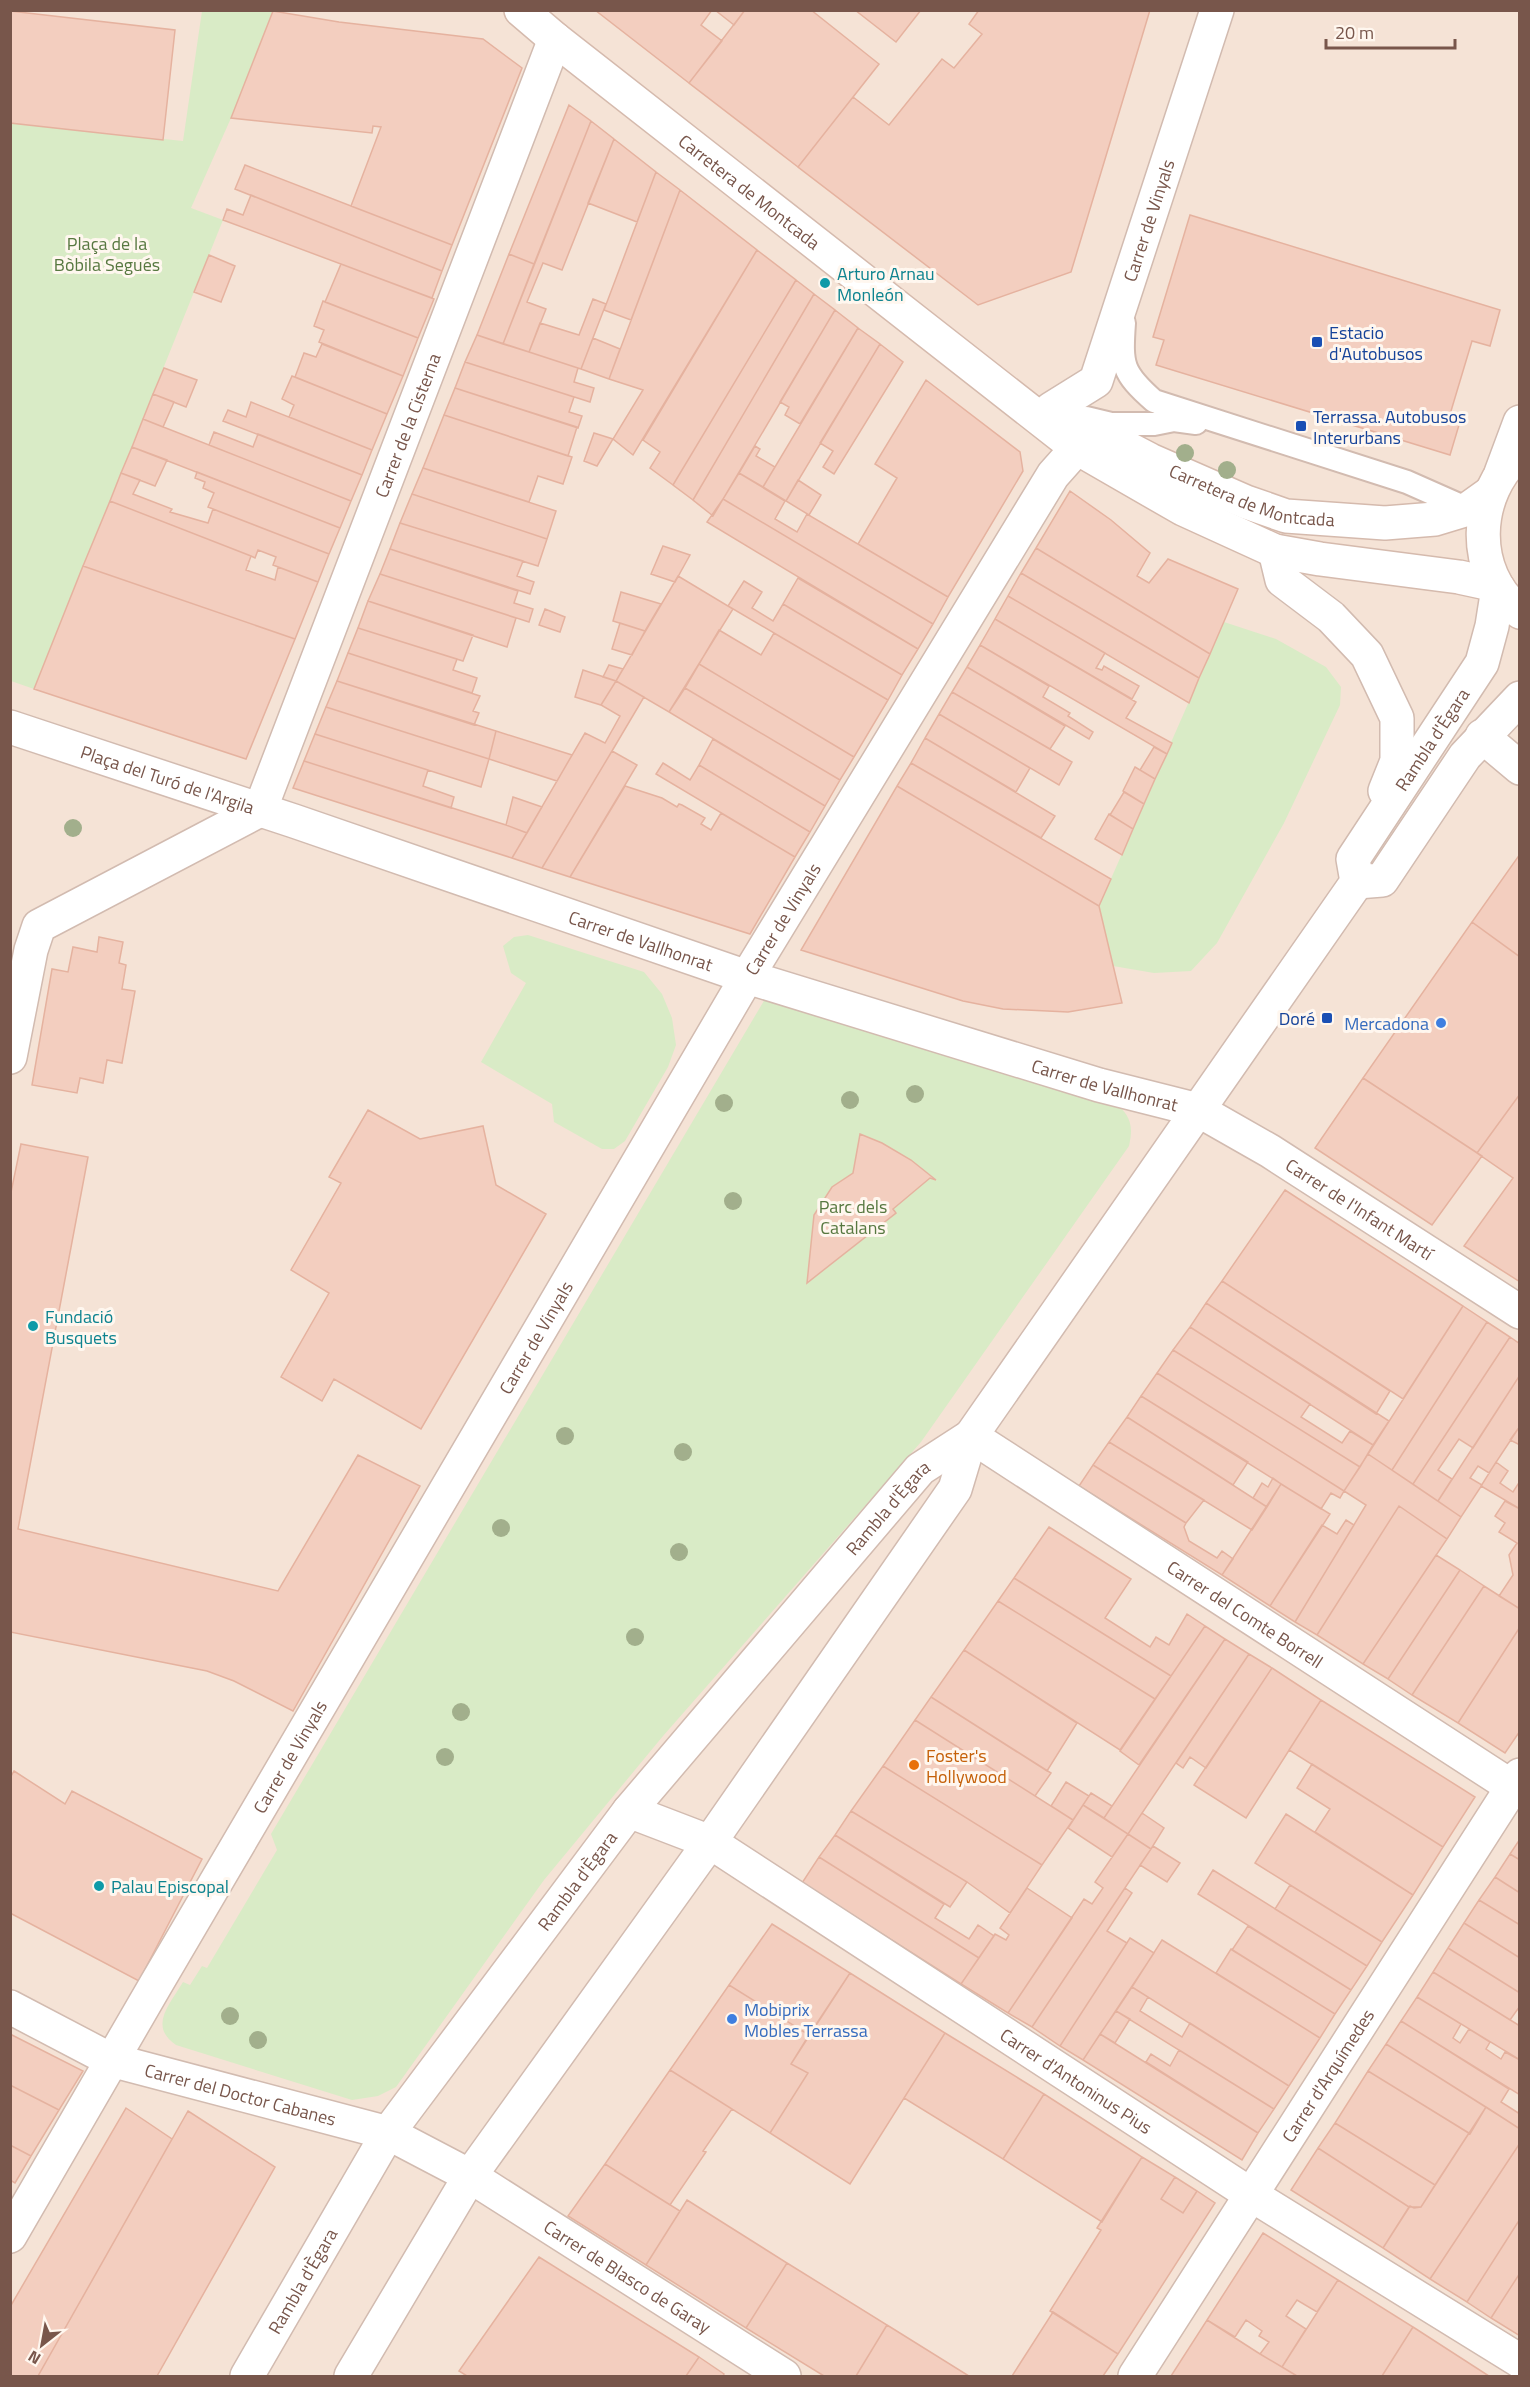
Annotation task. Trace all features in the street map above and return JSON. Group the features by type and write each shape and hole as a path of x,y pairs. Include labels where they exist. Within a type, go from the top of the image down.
{"street":[{"name":"Carretera de Montcada","path":"521,10 1003,392 1044,412 1246,502 1286,516 1385,523 1435,519 1495,482"},
{"name":"Carrer de Vinyals","path":"1044,412 1096,381 1217,10"},
{"name":"Carrer de la Cisterna","path":"260,810 555,39"},
{"name":"Carretera de Montcada","path":"1044,412 1077,448 1184,509 1275,551 1459,577 1504,595"},
{"path":"1504,595 1488,565 1483,545 1483,519 1495,482 1520,422"},
{"name":"Carrer de Vinyals","path":"10,2236 747,977 1053,475 1077,448"},
{"path":"1275,551 1282,580 1330,617 1367,655 1397,718 1397,760 1370,832"},
{"name":"Rambla d'Ègara","path":"351,2376 470,2176 710,1842 954,1489 970,1436 1357,882 1353,859 1482,663 1491,626 1504,595"},
{"name":"Rambla d'Ègara","path":"1357,882 1382,880 1465,756 1520,698"},
{"name":"Plaça del Turó de l'Argila","path":"10,727 260,810"},
{"path":"1482,736 1520,768"},
{"name":"Plaça del Turó de l'Argila","path":"10,1057 31,950 39,926 260,810"},
{"name":"Carrer de Vallhonrat","path":"260,810 747,977 1099,1084 1198,1110"},
{"name":"Carrer de l'Infant Martí","path":"1198,1110 1270,1151 1520,1312"},
{"name":"Rambla d'Ègara","path":"247,2376 388,2133 629,1811 920,1469 970,1436"},
{"name":"Carrer del Comte Borrell","path":"970,1436 1517,1784"},
{"name":"Carrer d'Arquímedes","path":"1135,2376 1250,2194 1517,1784"},
{"name":"Carrer d'Antoninus Pius","path":"629,1811 710,1842 1250,2194 1520,2361"},
{"name":"Carrer del Doctor Cabanes","path":"10,2007 111,2060 388,2133 470,2176"},
{"name":"Carrer de Blasco de Garay","path":"470,2176 784,2376"}],"lane":[{"name":"Carretera de Montcada","path":"1127,283 1122,355 1126,371 1139,388 1154,401 1407,482 1495,482"},
{"name":"Carretera de Montcada","path":"1044,412 1111,424 1154,424 1174,420 1201,424 1211,420"}],"shaded area":[{"path":"11,11 1519,11 1519,2376 11,2376"}],"green space":[{"name":"Plaça de la Bòbila Segués","path":"202,11 273,11 231,118 191,208 223,220 34,689 11,681 11,123 183,141"},
{"path":"1224,622 1276,639 1326,667 1341,687 1340,705 1284,823 1217,943 1191,971 1154,973 1113,966 1099,906"},
{"path":"528,935 644,972 662,994 672,1018 676,1045 668,1067 625,1141 614,1149 602,1149 554,1122 552,1104 481,1062 526,983 511,973 503,946 514,937"},
{"name":"Parc dels Catalans","path":"765,999 1113,1101 1129,1120 1131,1132 1129,1146 921,1442 663,1736 544,1880 396,2087 378,2096 352,2100 176,2045 163,2030 162,2023 168,2007 183,1982 190,1985 202,1966 207,1968 277,1850 271,1834"}],"building":[{"path":"595,10 712,10 701,25 722,41 689,83"},
{"path":"715,10 745,10 734,25"},
{"path":"745,10 811,10 879,64 798,167 689,83"},
{"path":"855,10 921,10 896,42"},
{"path":"979,10 1150,10 1071,272 978,305 798,167 853,97 889,125 942,59 954,68 982,34 969,24"},
{"path":"10,11 175,30 163,140 10,123"},
{"path":"273,11 339,22 483,39 522,68 452,245 351,206 381,127 373,126 372,133 231,118"},
{"path":"569,105 591,121 534,264 509,254"},
{"path":"591,121 614,139 562,270 543,263 527,302 546,309 529,352 503,344"},
{"path":"614,139 656,172 637,222 588,203"},
{"path":"245,165 452,245 442,271 235,189"},
{"path":"656,172 680,190 631,320 604,310"},
{"path":"680,190 757,250 633,455 613,439 643,390 609,379"},
{"path":"251,195 442,271 432,298 223,220 227,209 243,215"},
{"path":"1190,215 1500,310 1490,346 1472,341 1448,421 1459,425 1450,455 1156,365 1164,340 1153,337"},
{"path":"757,250 796,280 673,485 650,468 660,452 643,440"},
{"path":"509,254 534,264 503,344 477,335"},
{"path":"209,255 235,266 221,302 194,292"},
{"path":"341,264 434,299 418,338 325,302"},
{"path":"796,280 814,294 693,500 673,485"},
{"path":"814,294 835,310 713,516 693,500"},
{"path":"593,299 606,304 581,369 529,352 540,323 579,335"},
{"path":"323,301 418,338 403,376 319,342 324,330 314,326"},
{"path":"835,310 858,328 800,424 785,415 789,407 780,402"},
{"path":"858,328 880,344 786,501 763,487"},
{"path":"477,335 578,368 574,382 594,388 590,402 465,362"},
{"path":"593,338 620,349 609,379 581,369"},
{"path":"322,344 403,376 387,414 295,377 304,353 316,357"},
{"path":"880,344 903,362 834,474 823,467 833,451 820,443"},
{"path":"465,362 574,397 569,412 582,416 578,428 455,388"},
{"path":"164,368 197,380 186,407 153,394"},
{"path":"292,376 387,414 372,450 289,417 294,405 282,399"},
{"path":"926,380 1020,452 1023,471 948,597 858,544 897,478 875,464"},
{"path":"455,388 577,427 568,456 444,415"},
{"path":"153,394 174,402 163,427 143,419"},
{"path":"251,402 372,450 362,475 223,421 228,410 246,417"},
{"path":"444,415 572,457 563,484 538,476 529,502 423,468"},
{"path":"143,419 351,501 340,528 132,447"},
{"path":"214,432 253,447 258,434 362,475 351,501 209,445"},
{"path":"594,433 613,439 597,466 584,461"},
{"path":"755,446 760,449 756,456 775,467 763,487 739,473"},
{"path":"132,447 167,460 155,486 121,473"},
{"path":"423,468 556,511 547,539 412,494"},
{"path":"197,472 340,528 329,554 208,507 214,493 203,488 205,482 195,478"},
{"path":"121,473 140,480 133,494 172,509 170,512 208,523 213,509 329,554 318,582 273,565 276,557 258,550 255,558 110,501"},
{"path":"739,473 785,501 775,519 797,532 807,514 948,597 933,624 723,499"},
{"path":"798,480 821,495 809,515 786,501"},
{"path":"1070,491 1111,520 1150,553 1137,576 1149,583 1168,559 1238,589 1210,654 1036,548"},
{"path":"412,494 547,539 538,566 400,523"},
{"path":"723,499 933,624 918,649 707,522"},
{"path":"110,501 251,556 246,570 275,580 278,567 318,582 295,639 83,566"},
{"path":"400,523 523,561 517,576 534,582 530,594 390,549"},
{"path":"663,546 690,555 675,582 651,574"},
{"path":"1036,548 1210,654 1199,678 1021,573"},
{"path":"390,549 518,591 514,603 533,609 529,622 380,574"},
{"path":"83,566 295,639 246,759 34,689"},
{"path":"1021,573 1199,678 1189,703 1008,596"},
{"path":"380,574 516,618 507,647 368,601"},
{"path":"678,576 733,609 669,712 616,681"},
{"path":"798,578 918,649 902,675 783,604"},
{"path":"744,581 762,592 752,608 773,621 783,604 902,675 888,700 728,606"},
{"path":"621,592 661,604 645,631 613,621"},
{"path":"1008,596 1105,653 1096,668 1102,670 1104,666 1139,686 1132,699 995,619"},
{"path":"368,601 473,635 463,661 358,628"},
{"path":"545,609 565,617 560,632 539,625"},
{"path":"995,619 1136,702 1126,718 1172,743 1167,754 980,645"},
{"path":"620,623 645,631 632,655 612,649"},
{"path":"358,628 457,659 453,670 477,678 472,693 348,653"},
{"path":"719,630 761,655 774,633 888,700 854,757 699,664"},
{"path":"980,645 1049,686 1043,697 1070,713 1068,716 1093,732 1089,739 967,667"},
{"path":"348,653 480,696 473,711 479,713 474,725 337,681"},
{"path":"699,664 854,757 840,780 685,688"},
{"path":"609,665 623,669 616,681 603,677"},
{"path":"967,667 1065,726 1050,749 952,692"},
{"path":"583,670 616,681 601,705 575,697"},
{"path":"337,681 496,731 489,759 326,707"},
{"path":"616,681 644,697 542,868 512,858 585,733 605,743 620,716 601,705"},
{"path":"685,688 840,780 825,806 669,712"},
{"path":"952,692 1072,762 1059,785 939,714"},
{"path":"326,707 489,759 481,787 315,734"},
{"path":"939,714 1030,768 1016,792 925,738"},
{"path":"496,731 572,755 557,781 489,759"},
{"path":"315,734 428,770 423,786 454,797 451,808 304,761"},
{"path":"925,738 1055,816 1041,838 911,763"},
{"path":"713,739 825,806 810,832 699,765"},
{"path":"1154,747 1167,754 1155,779 1140,770"},
{"path":"612,751 637,765 570,877 542,868"},
{"path":"304,761 527,833 512,858 293,788"},
{"path":"663,763 690,780 699,765 810,832 795,857 656,774"},
{"path":"911,763 1111,879 1099,906 897,786"},
{"path":"1135,767 1155,779 1144,804 1123,791"},
{"path":"625,786 662,798 677,807 679,804 682,805 705,818 701,824 711,830 721,813 795,857 750,934 570,877"},
{"path":"897,786 1099,906 1122,1003 1068,1012 1003,1009 963,1001 801,950"},
{"path":"1124,792 1144,804 1133,829 1110,815"},
{"path":"513,797 542,807 527,833 506,825"},
{"path":"1109,814 1133,829 1122,855 1095,839"},
{"path":"1520,854 1520,957 1472,922"},
{"path":"1472,922 1520,957 1520,1094 1477,1153 1363,1078"},
{"path":"99,937 123,942 119,963 126,965 122,989 135,991 122,1063 107,1060 103,1083 80,1078 77,1093 32,1085 52,969 68,972 73,947 97,952"},
{"path":"1363,1078 1482,1156 1432,1225 1315,1148"},
{"path":"1520,1094 1520,1282 1464,1246 1513,1178 1477,1153"},
{"path":"368,1110 420,1139 483,1126 496,1185 546,1214 421,1429 334,1379 322,1401 281,1377 329,1293 291,1270 341,1183 329,1177"},
{"path":"860,1134 882,1143 911,1160 936,1180 930,1178 893,1209 896,1213 807,1283 814,1215 832,1187 853,1173"},
{"name":"Fundació Busquets","path":"21,1144 88,1157 18,1529 278,1591 358,1455 420,1486 293,1711 234,1681 207,1671 10,1632 10,1197"},
{"path":"1285,1190 1463,1306 1403,1399 1222,1281"},
{"path":"1222,1281 1390,1391 1376,1414 1206,1303"},
{"path":"1206,1303 1389,1421 1373,1445 1190,1327"},
{"path":"1463,1306 1487,1322 1392,1470 1368,1454"},
{"path":"1487,1322 1510,1337 1413,1484 1392,1470"},
{"path":"1190,1327 1310,1404 1301,1417 1342,1443 1350,1431 1373,1445 1360,1467 1173,1350"},
{"path":"1510,1337 1520,1344 1520,1375 1473,1448 1459,1439 1438,1470 1452,1479 1438,1501 1413,1484"},
{"path":"1173,1350 1360,1467 1344,1491 1157,1373"},
{"path":"1157,1373 1344,1491 1340,1498 1331,1493 1321,1509 1141,1396"},
{"path":"1520,1375 1520,1426 1489,1473 1478,1466 1470,1478 1482,1485 1461,1517 1438,1501"},
{"path":"1141,1396 1248,1462 1233,1485 1127,1417"},
{"path":"1127,1417 1267,1507 1252,1530 1109,1442"},
{"path":"1520,1426 1520,1445 1510,1440"},
{"path":"1109,1442 1204,1500 1186,1523 1093,1465"},
{"path":"1368,1454 1461,1517 1447,1539 1399,1506 1317,1635 1295,1622 1366,1505 1344,1491"},
{"path":"1496,1462 1508,1471 1500,1483 1513,1492 1520,1481 1520,1509 1481,1486"},
{"path":"1093,1465 1186,1523 1184,1527 1189,1541 1217,1558 1222,1551 1233,1559 1222,1575 1079,1486"},
{"path":"1273,1478 1281,1484 1267,1507 1253,1498 1262,1483 1268,1487"},
{"path":"1281,1484 1330,1514 1270,1606 1222,1575"},
{"path":"1505,1501 1520,1509 1520,1545 1499,1532 1505,1523 1495,1516"},
{"path":"1399,1506 1447,1539 1363,1664 1317,1635"},
{"path":"1346,1520 1354,1525 1295,1622 1270,1606 1322,1525 1337,1534"},
{"path":"1049,1527 1131,1579 1105,1618 1150,1647 1156,1637 1169,1645 1187,1614 1205,1626 1171,1676 1014,1578"},
{"path":"1517,1543 1520,1545 1520,1609 1499,1596 1513,1575 1509,1555"},
{"path":"1436,1555 1460,1570 1388,1679 1363,1664"},
{"path":"1460,1570 1484,1586 1412,1695 1388,1679"},
{"path":"1014,1578 1171,1676 1155,1699 998,1601"},
{"path":"1484,1586 1520,1609 1520,1627 1458,1723 1412,1695"},
{"path":"998,1601 1155,1699 1120,1750 964,1650"},
{"path":"1205,1626 1225,1639 1139,1765 1120,1751"},
{"path":"1520,1627 1520,1731 1505,1753 1458,1723"},
{"path":"1225,1639 1249,1654 1128,1834 1104,1818"},
{"path":"964,1650 1077,1723 1047,1771 931,1697"},
{"path":"1249,1654 1272,1668 1206,1768 1190,1757 1183,1768 1176,1763"},
{"path":"1272,1668 1321,1700 1246,1818 1194,1785"},
{"path":"931,1697 1051,1773 1035,1796 915,1720"},
{"path":"1321,1700 1475,1797 1443,1847 1289,1750"},
{"path":"915,1720 1073,1820 1042,1865 883,1766"},
{"path":"1312,1764 1443,1847 1413,1895 1315,1832 1330,1809 1297,1788"},
{"path":"883,1766 1042,1865 1010,1913 967,1882 851,1811"},
{"name":"Palau Episcopal","path":"14,1771 65,1804 72,1791 202,1859 139,1981 10,1913 10,1778"},
{"path":"1066,1782 1089,1796 1073,1820 1051,1806"},
{"path":"1091,1793 1112,1806 1104,1818 1083,1805"},
{"path":"1083,1805 1128,1834 1112,1857 1068,1828"},
{"path":"851,1811 967,1882 950,1907 835,1835"},
{"path":"1142,1813 1164,1828 1151,1849 1128,1834"},
{"path":"1286,1814 1413,1895 1382,1942 1255,1863"},
{"path":"1128,1834 1151,1849 1032,2027 1008,2013 1084,1899 1092,1904 1103,1888 1095,1882"},
{"path":"835,1835 944,1904 935,1918 969,1939 978,1925 994,1936 979,1958 819,1857"},
{"path":"1520,1839 1520,1860 1510,1854"},
{"path":"1153,1846 1180,1863 1167,1882 1140,1865"},
{"path":"1510,1854 1520,1860 1520,1893 1495,1877"},
{"path":"819,1857 979,1958 961,1984 802,1883"},
{"path":"1213,1870 1367,1966 1351,1990 1198,1894"},
{"path":"1495,1877 1520,1893 1520,1925 1479,1900"},
{"path":"1290,1885 1382,1942 1367,1966 1275,1909"},
{"path":"1027,1888 1072,1918 1008,2013 961,1984 995,1934 1006,1940 1009,1935 1000,1928"},
{"path":"1125,1888 1132,1893 1107,1931 1127,1943 1060,2046 1032,2027"},
{"path":"1479,1900 1520,1925 1520,1958 1464,1923"},
{"path":"1464,1923 1520,1958 1520,1993 1448,1948"},
{"path":"772,1924 850,1973 809,2035 729,1985"},
{"path":"1248,1926 1351,1990 1335,2014 1232,1950"},
{"path":"1130,1938 1154,1953 1083,2060 1060,2046"},
{"path":"1162,1940 1320,2038 1289,2086 1132,1987"},
{"path":"1448,1948 1520,1993 1520,2006 1510,2020 1433,1972"},
{"path":"1231,1949 1335,2014 1320,2038 1216,1973"},
{"path":"1433,1972 1520,2026 1520,2060 1417,1997"},
{"path":"850,1973 945,2033 850,2184 770,2133 808,2073 791,2064"},
{"path":"729,1985 809,2035 791,2064 808,2073 770,2133 670,2070"},
{"path":"1132,1987 1148,1997 1140,2011 1182,2037 1190,2023 1289,2086 1274,2109 1116,2011"},
{"path":"1417,1997 1461,2024 1453,2038 1460,2043 1469,2029 1490,2042 1486,2049 1501,2059 1505,2052 1520,2060 1520,2095 1401,2021"},
{"path":"1116,2011 1130,2019 1115,2043 1100,2034"},
{"path":"1401,2021 1509,2089 1501,2102 1520,2114 1520,2129 1386,2044"},
{"path":"945,2033 1044,2094 1003,2159 904,2098"},
{"path":"10,2034 83,2071 59,2110 10,2085"},
{"path":"1100,2034 1258,2133 1242,2160 1083,2060"},
{"path":"1386,2044 1486,2107 1470,2134 1368,2071"},
{"path":"1179,2050 1274,2109 1258,2133 1146,2062 1151,2054 1170,2066"},
{"path":"670,2070 732,2109 670,2205 605,2164"},
{"path":"1368,2071 1469,2133 1435,2185 1335,2123"},
{"path":"10,2085 59,2110 31,2156 10,2145"},
{"path":"1044,2094 1142,2157 1102,2222 1003,2159"},
{"path":"1486,2107 1520,2129 1520,2143 1430,2279 1383,2248 1410,2206 1421,2207"},
{"path":"126,2108 172,2139 38,2376 10,2376 10,2307"},
{"path":"188,2111 275,2167 157,2376 38,2376"},
{"path":"1335,2123 1435,2185 1421,2207 1409,2207 1318,2148"},
{"path":"1520,2143 1520,2219 1467,2302 1430,2279"},
{"path":"10,2145 31,2156 15,2183 10,2180"},
{"path":"1318,2148 1409,2207 1383,2248 1291,2190"},
{"path":"1142,2157 1175,2177 1161,2199 1183,2213 1197,2191 1215,2203 1118,2354 1050,2311 1101,2230 1097,2228"},
{"path":"605,2164 680,2211 646,2265 568,2216"},
{"path":"1175,2177 1197,2191 1183,2213 1161,2199"},
{"path":"687,2200 787,2263 746,2328 646,2265"},
{"path":"1520,2219 1520,2273 1491,2318 1467,2302"},
{"path":"1263,2233 1338,2280 1317,2312 1297,2300 1286,2316 1306,2329 1282,2367 1260,2354 1269,2342 1259,2336 1262,2331 1246,2320 1235,2337 1207,2320"},
{"path":"539,2257 699,2357 686,2376 467,2376 459,2371"},
{"path":"787,2263 887,2325 856,2376 824,2376 746,2328"},
{"path":"1520,2273 1520,2336 1491,2318"},
{"path":"1338,2280 1413,2327 1382,2376 1297,2376 1282,2367"},
{"path":"1053,2312 1118,2354 1103,2376 1012,2376"},
{"path":"1207,2320 1260,2354 1297,2376 1171,2376"},
{"path":"887,2325 969,2376 856,2376"},
{"path":"1413,2327 1489,2376 1382,2376"},
{"path":"699,2357 724,2374 723,2376 686,2376"}],"place":[{"name":"Arturo Arnau Monleón","path":"825,283"},
{"name":"Estacio d'Autobusos","path":"1317,342"},
{"name":"Terrassa. Autobusos Interurbans","path":"1301,426"},
{"name":"Doré","path":"1327,1018"},
{"name":"Mercadona","path":"1441,1023"},
{"name":"Fundació Busquets","path":"33,1326"},
{"name":"Foster's Hollywood","path":"914,1765"},
{"name":"Palau Episcopal","path":"99,1886"},
{"name":"Mobiprix Mobles Terrassa","path":"732,2019"}]}
